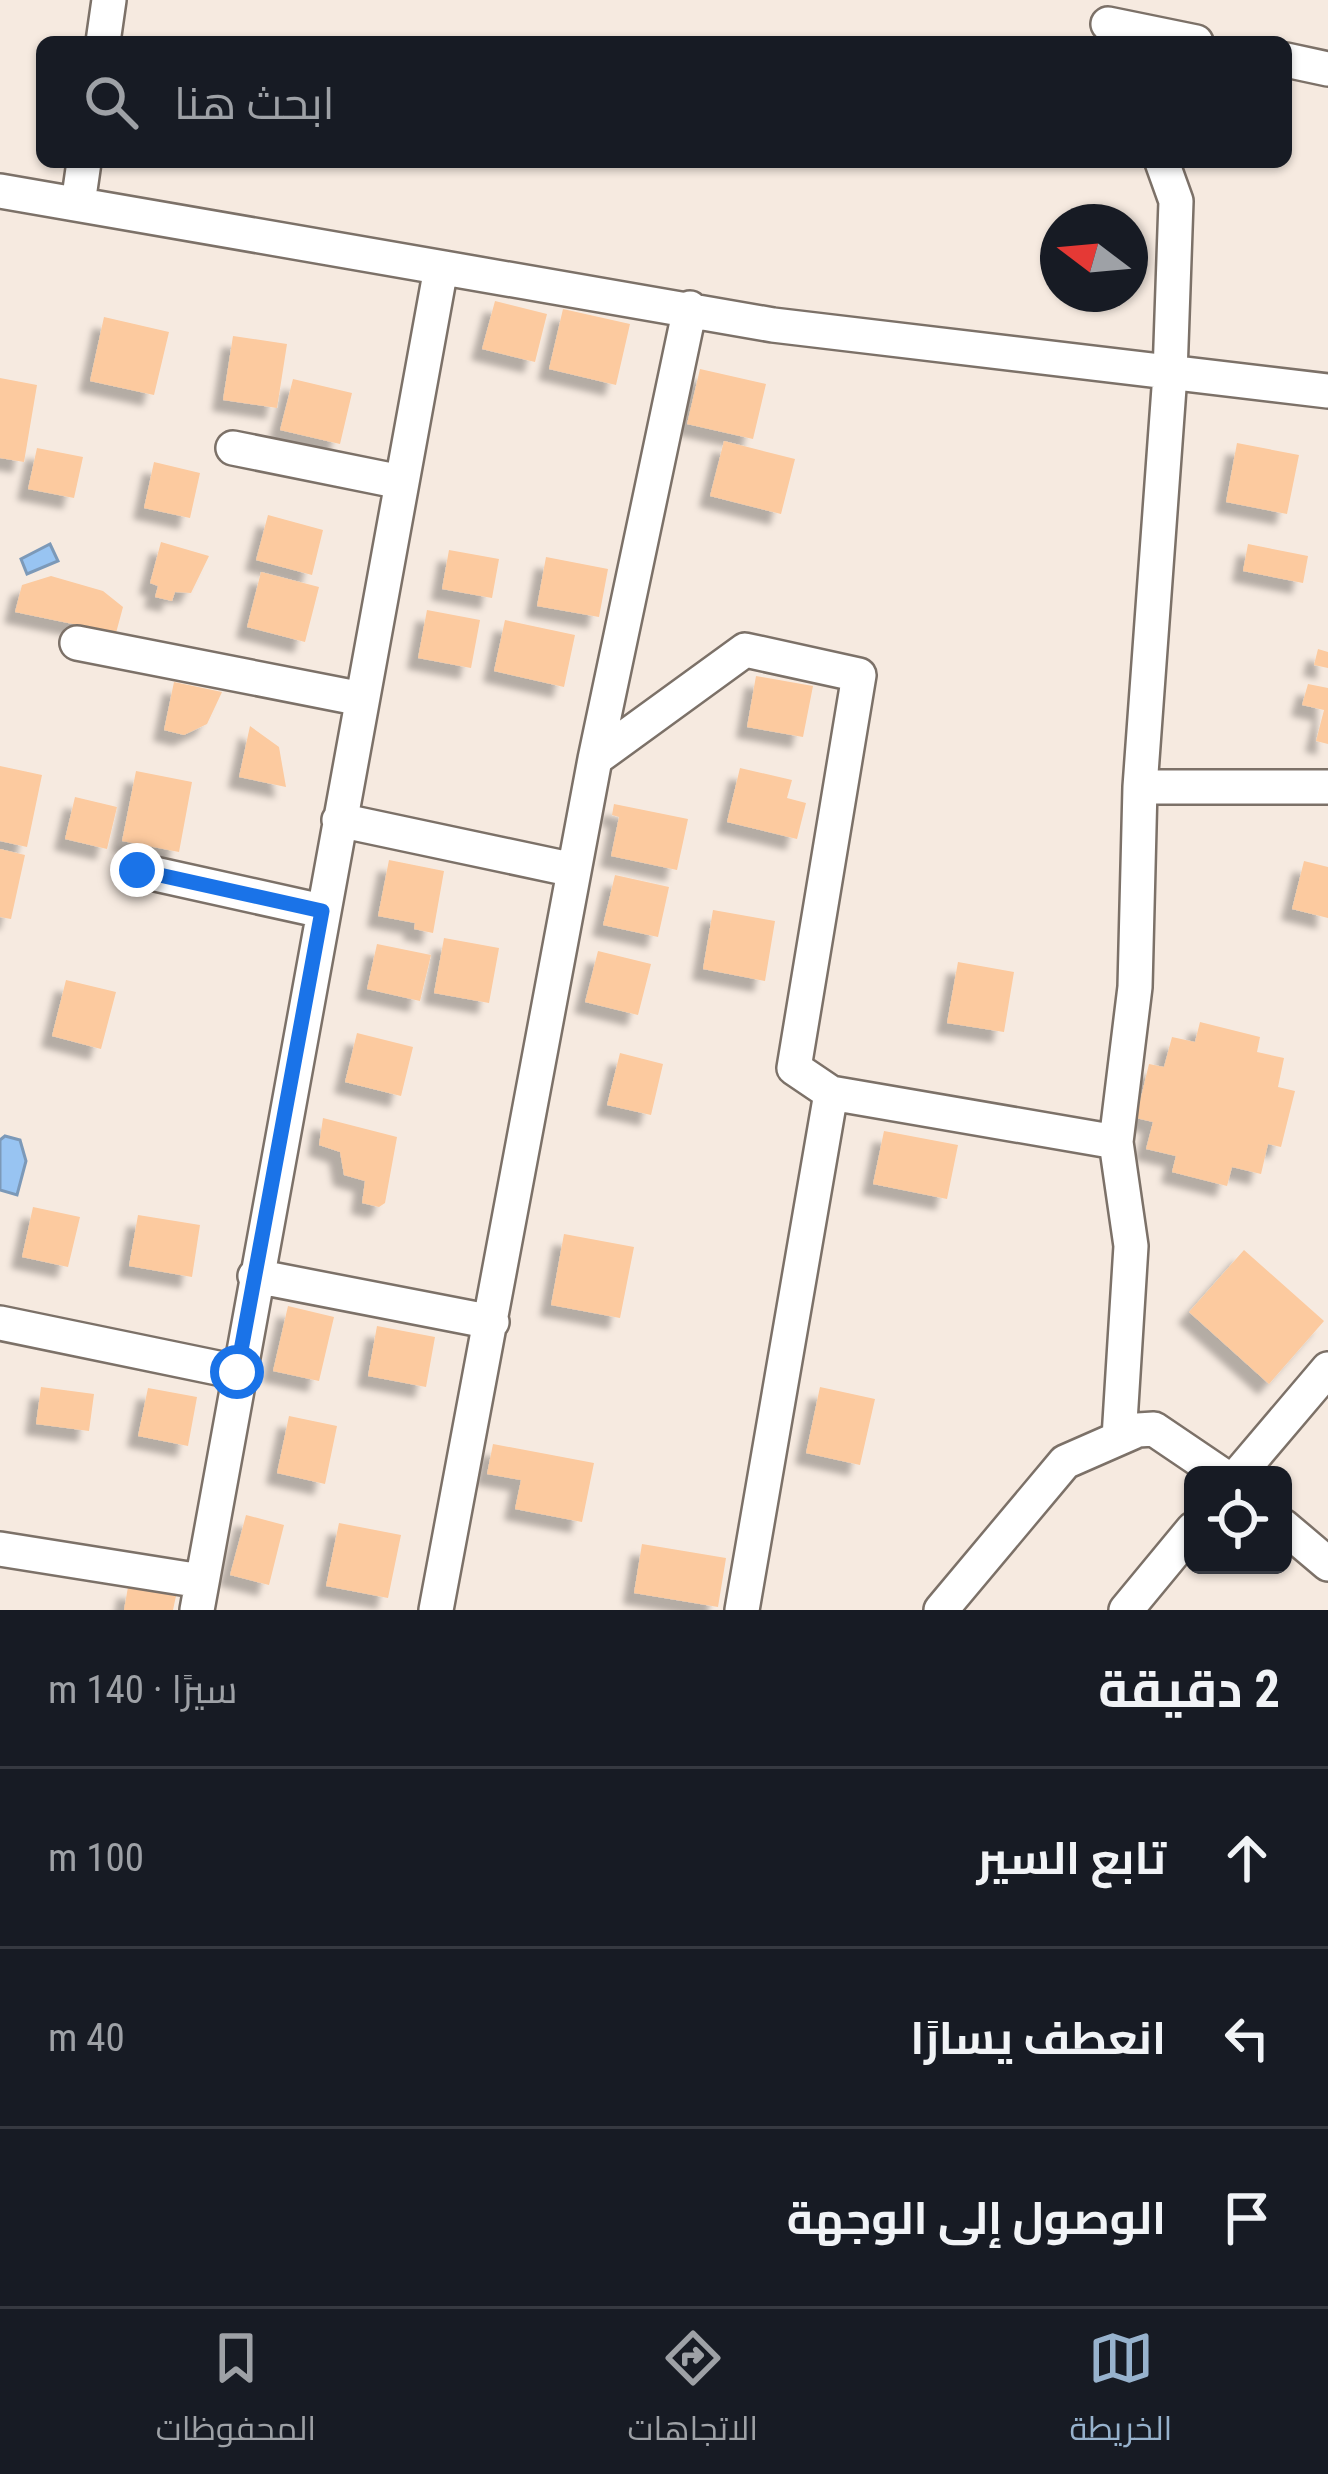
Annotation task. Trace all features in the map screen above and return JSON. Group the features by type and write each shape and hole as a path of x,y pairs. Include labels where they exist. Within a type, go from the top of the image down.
{"street":[{"path":"104,36 109,0"},
{"path":"1107,22 1169,36"},
{"path":"1292,61 1328,69"},
{"path":"78,204 83,168"},
{"path":"1119,1438 1131,1246 1116,1142 1135,987 1139,788 1170,374 1177,201 1164,168"},
{"path":"0,190 773,325 1328,391"},
{"path":"0,1549 199,1596 441,268"},
{"path":"436,1610 595,759 690,308"},
{"path":"233,448 401,482"},
{"path":"77,643 362,699"},
{"path":"595,759 746,650 859,675 794,1068 831,1093 1116,1142"},
{"path":"1139,788 1328,787"},
{"path":"339,820 574,870"},
{"path":"137,870 322,911"},
{"path":"742,1610 831,1093"},
{"path":"255,1276 492,1322"},
{"path":"0,1323 237,1372"},
{"path":"1246,1466 1328,1369"},
{"path":"941,1610 1065,1462 1119,1438 1154,1430 1208,1466"},
{"path":"1292,1534 1328,1564"},
{"path":"1126,1610 1184,1540"}],"water":[{"path":"50,544 58,561 27,574 21,559"},
{"path":"5,1136 20,1140 26,1161 17,1195 0,1190 0,1140"}],"building":[{"path":"495,301 547,314 535,362 482,349"},
{"path":"563,309 630,324 616,385 549,369"},
{"path":"104,317 169,332 154,395 90,381"},
{"path":"233,336 287,344 277,408 223,400"},
{"path":"700,369 766,384 753,439 687,424"},
{"path":"0,378 37,385 24,462 0,458"},
{"path":"293,379 352,393 340,444 280,430"},
{"path":"724,441 795,459 781,514 710,496"},
{"path":"1237,443 1299,455 1287,514 1226,502"},
{"path":"37,448 83,457 74,498 28,489"},
{"path":"154,462 200,473 190,518 144,508"},
{"path":"268,515 323,530 312,575 256,560"},
{"path":"161,542 209,556 191,593 175,592 172,601 155,597 158,586 150,583"},
{"path":"1248,544 1308,556 1303,583 1243,571"},
{"path":"449,550 499,559 492,598 442,589"},
{"path":"546,557 608,569 599,617 537,606"},
{"path":"261,572 319,587 305,642 247,627"},
{"path":"51,576 103,591 123,607 116,633 15,612 22,585"},
{"path":"427,610 480,620 471,668 418,658"},
{"path":"505,620 575,635 564,687 494,671"},
{"path":"1318,649 1328,652 1328,668 1314,665"},
{"path":"756,676 813,686 803,737 747,727"},
{"path":"174,682 222,692 207,724 184,735 164,730"},
{"path":"1308,684 1328,688 1328,744 1316,741 1324,710 1302,705"},
{"path":"250,726 279,747 286,787 239,777"},
{"path":"0,766 42,775 27,847 0,841"},
{"path":"740,768 792,780 787,798 806,803 797,839 727,822"},
{"path":"136,771 192,782 179,852 122,841"},
{"path":"75,797 117,807 107,849 65,839"},
{"path":"614,804 688,819 677,870 611,856 619,817 612,815"},
{"path":"0,849 25,855 11,919 0,917"},
{"path":"389,860 444,871 433,933 414,929 415,923 378,916"},
{"path":"1304,861 1328,867 1328,918 1292,909"},
{"path":"615,875 669,887 658,937 603,925"},
{"path":"713,910 775,921 765,981 703,969"},
{"path":"444,938 499,948 489,1003 434,993"},
{"path":"377,944 431,955 420,1001 367,989"},
{"path":"598,951 651,964 638,1015 585,1002"},
{"path":"958,962 1014,972 1004,1032 947,1023"},
{"path":"66,980 116,992 101,1049 52,1036"},
{"path":"1200,1022 1260,1037 1257,1052 1284,1058 1278,1087 1295,1091 1281,1147 1268,1144 1261,1174 1232,1167 1227,1186 1172,1172 1176,1156 1146,1149 1153,1122 1136,1118 1149,1064 1164,1067 1172,1037 1195,1042"},
{"path":"357,1033 413,1047 401,1096 345,1082"},
{"path":"620,1053 663,1064 651,1115 607,1105"},
{"path":"323,1118 397,1137 385,1203 379,1207 362,1203 365,1181 344,1175 340,1152 319,1145"},
{"path":"884,1131 958,1145 947,1199 873,1184"},
{"path":"33,1207 80,1217 68,1267 22,1257"},
{"path":"138,1215 200,1225 192,1277 129,1266"},
{"path":"564,1234 634,1247 620,1318 551,1305"},
{"path":"1244,1250 1324,1321 1269,1384 1189,1312"},
{"path":"288,1306 334,1317 319,1381 273,1371"},
{"path":"377,1326 435,1337 426,1387 368,1376"},
{"path":"41,1387 94,1394 89,1431 36,1424"},
{"path":"820,1387 875,1399 860,1465 806,1453"},
{"path":"148,1388 197,1397 188,1446 138,1436"},
{"path":"289,1416 337,1426 325,1484 277,1473"},
{"path":"493,1444 594,1463 582,1522 515,1509 521,1480 487,1474"},
{"path":"246,1515 284,1525 269,1585 230,1575"},
{"path":"339,1523 401,1535 388,1598 326,1586"},
{"path":"642,1544 726,1558 718,1607 634,1593"},
{"path":"128,1587 176,1596 173,1610 124,1610"}],"route":[{"path":"137,870 322,911 237,1372"}]}
